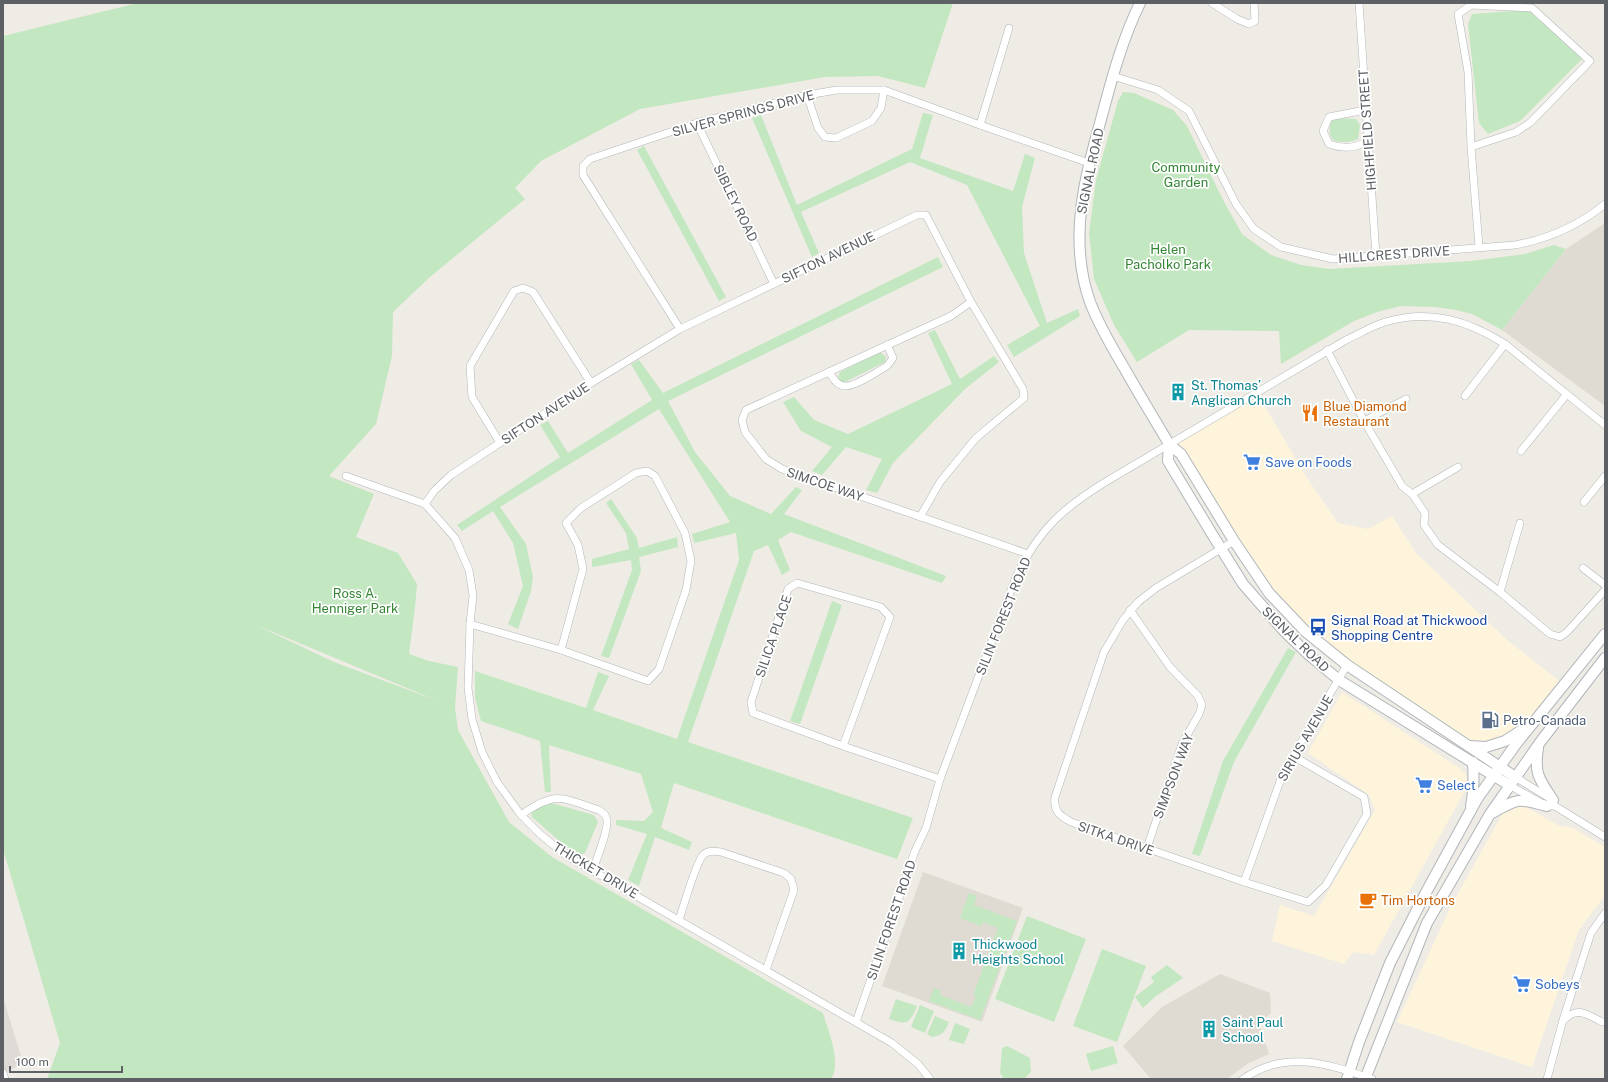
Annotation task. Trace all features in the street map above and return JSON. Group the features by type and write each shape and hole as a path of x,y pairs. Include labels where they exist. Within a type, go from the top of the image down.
{"street":[{"name":"SIGNAL ROAD","path":"1140,3 1123,42 1089,163 1081,203 1079,246 1084,280 1090,302 1103,332 1169,444 1181,454 1234,541 1269,593 1306,631 1348,665 1468,746 1496,771 1512,781"},
{"path":"1212,3 1237,19 1249,24 1255,22 1254,3"},
{"name":"HIGHFIELD STREET","path":"1358,3 1376,256"},
{"path":"1471,147 1516,132 1531,122 1590,61 1532,8 1470,5 1458,14 1468,72 1471,147 1479,247"},
{"path":"980,125 1009,28"},
{"name":"HILLCREST DRIVE","path":"1113,76 1158,90 1189,111 1236,204 1254,229 1281,247 1333,259 1515,245 1545,238 1578,223 1605,204"},
{"name":"SILVER SPRINGS DRIVE","path":"680,329 583,175 583,166 590,159 697,123 807,96 836,90 884,90 1089,163"},
{"path":"807,96 818,128 825,137 836,138 872,121 881,108 884,90"},
{"path":"1365,110 1329,117 1323,131 1329,144 1338,147 1358,147 1367,141"},
{"name":"SIBLEY ROAD","path":"697,123 774,284"},
{"name":"SIFTON AVENUE","path":"425,504 434,491 451,475 591,383 680,329 917,215 926,215 971,302 1023,389 1024,398 976,438 940,482 920,517"},
{"path":"500,443 472,397 470,366 514,291 523,288 533,292 591,383"},
{"name":"SIMCOE WAY","path":"971,302 950,316 746,410 742,420 745,432 766,459 782,469 1028,554"},
{"name":"SILIN FOREST ROAD","path":"856,1022 915,851 926,828 940,779 1016,577 1028,554 1053,521 1076,500 1328,350 1378,325 1410,317 1456,320 1479,329 1505,344 1605,425"},
{"path":"1465,396 1505,344"},
{"path":"829,372 837,383 844,386 851,386 887,366 891,362 893,358 886,345"},
{"path":"1328,350 1364,421 1402,486 1412,494 1425,513 1424,525 1438,545 1500,592 1550,634 1560,637 1567,632 1605,590"},
{"path":"1520,451 1567,394"},
{"path":"1364,421 1406,399"},
{"name":"SIGNAL ROAD","path":"1169,444 1168,460 1243,584 1267,612 1309,656 1339,680 1473,762 1496,771"},
{"path":"1412,494 1458,467"},
{"path":"470,624 561,650 648,681 659,669 686,590 691,561 685,533 655,476 647,471 636,473 581,508 566,523 578,545 583,569 561,650"},
{"name":"THICKET DRIVE","path":"346,476 425,504 455,538 469,570 473,595 467,676 472,719 482,752 497,782 521,815 549,842 568,856 856,1022 900,1049 918,1064 930,1079"},
{"path":"1584,502 1605,476"},
{"path":"1500,592 1520,523"},
{"name":"SITKA DRIVE","path":"1234,541 1146,595 1130,610 1115,630 1104,652 1054,797 1054,804 1060,815 1071,822 1244,882 1308,902 1326,885 1367,814 1364,797 1293,756"},
{"path":"1583,568 1605,585"},
{"name":"SILICA PLACE","path":"843,746 890,617 880,607 797,583 788,589 751,702 753,713 843,746 940,779"},
{"name":"SIMPSON WAY","path":"1130,610 1170,667 1198,696 1202,705 1199,714 1182,744 1147,848"},
{"path":"1348,1075 1390,963 1424,896 1468,817 1496,771 1605,634"},
{"path":"1243,1079 1259,1070 1294,1060 1313,1062 1348,1075 1367,1078 1427,923 1490,814 1512,781 1605,658"},
{"name":"SIRIUS AVENUE","path":"1244,882 1283,773 1348,665"},
{"path":"1468,746 1486,747 1505,741 1532,724"},
{"path":"1538,746 1536,761 1537,773 1552,804"},
{"path":"1468,817 1474,794 1473,762"},
{"path":"1512,781 1605,837"},
{"path":"521,815 540,802 552,798 560,798 599,810 603,813 606,816 607,825 593,870"},
{"path":"1490,814 1516,801 1524,800 1552,804"},
{"path":"679,920 699,862 707,853 716,851 721,852 788,875 792,882 793,893 766,970"},
{"path":"1547,1079 1591,932 1605,913"},
{"path":"1564,1020 1571,1013 1580,1012 1605,1022"},
{"path":"3,1073 5,1079"}],"shaded area":[{"path":"1605,223 1605,406 1502,330 1566,249"},
{"path":"1257,393 1307,478 1338,523 1368,529 1392,516 1416,553 1507,640 1563,684 1531,724 1505,741 1468,746 1347,665 1269,593 1169,444"},
{"path":"1342,692 1458,767 1466,775 1467,787 1374,955 1353,952 1344,964 1272,941 1280,905 1314,916 1375,810 1369,795 1308,753"},
{"path":"1513,805 1522,805 1560,826 1573,828 1605,847 1605,895 1579,930 1532,1067 1397,1022 1450,908 1504,811"},
{"path":"923,872 1023,908 982,1022 882,986"},
{"path":"1220,974 1270,993 1271,1013 1259,1023 1269,1054 1247,1064 1227,1079 1151,1079 1123,1046 1162,1007"},
{"path":"3,997 23,1063 3,1074"}],"green space":[{"name":"Ross A. Henniger Park","path":"138,3 953,3 925,88 878,76 825,77 640,109 541,161 515,188 525,199 430,277 393,312 392,356 376,424 329,476 374,494 356,537 398,553 417,584 409,654 429,661 458,667 455,708 458,730 509,822 552,857 823,1013 835,1055 834,1072 831,1079 47,1079 60,1043 3,849 3,36","holes":["256,625 438,701 334,662"]},
{"path":"1528,10 1582,59 1520,121 1488,134 1479,123 1468,24 1472,14"},
{"name":"Helen Pacholko Park","path":"1123,92 1134,93 1173,110 1187,126 1222,198 1242,234 1271,255 1301,265 1329,269 1471,261 1525,254 1554,245 1566,249 1502,330 1472,314 1456,310 1435,307 1401,306 1377,312 1354,321 1281,364 1279,331 1189,330 1137,362 1114,325 1094,279 1089,233 1096,180 1118,101"},
{"path":"923,113 933,115 920,158 1013,191 1025,154 1035,158 1022,207 1024,253 1047,323 1078,309 1080,316 1014,357 1007,345 1040,326 967,185 910,162 801,212 819,253 812,257 752,118 761,115 797,205 912,149"},
{"path":"1335,118 1356,119 1360,125 1358,139 1347,142 1333,140 1330,135 1330,123"},
{"path":"644,146 726,297 719,301 637,150"},
{"path":"938,257 943,267 668,401 695,452 730,496 771,514 796,487 802,490 784,514 946,576 942,583 791,532 778,540 790,570 782,575 768,545 754,551 688,742 913,818 897,859 674,783 661,828 692,842 689,850 655,837 639,886 628,880 647,834 616,825 616,820 644,821 653,812 641,774 549,745 551,792 545,792 540,741 481,721 475,698 475,671 586,708 598,672 609,676 593,710 677,739 739,560 736,533 694,543 692,534 730,522 659,409 500,507 526,544 533,577 531,591 518,629 508,624 523,586 513,543 493,511 462,531 457,525 560,457 540,425 548,421 568,453 652,400 631,364 639,360 663,393"},
{"path":"935,330 960,379 994,356 999,362 965,389 893,463 877,493 866,490 882,459 846,447 822,475 812,471 832,447 801,431 783,402 794,397 814,420 848,434 952,384 928,333"},
{"path":"880,352 886,357 885,362 845,382 842,382 838,377 840,372"},
{"path":"611,499 637,538 639,548 677,537 678,547 639,557 641,571 609,658 601,656 632,570 631,560 592,567 592,559 629,549 626,533 606,503"},
{"path":"832,601 842,605 800,724 790,721"},
{"path":"1288,648 1296,652 1234,762 1200,856 1192,854 1223,761"},
{"path":"551,803 594,815 598,822 585,853 579,855 565,846 532,817 531,811"},
{"path":"969,893 977,896 974,905 1017,921 980,1020 929,1001 934,988 941,991 940,995 971,1007 976,996 973,995 998,928 983,922 981,926 960,918"},
{"path":"1027,916 1086,939 1054,1022 995,999"},
{"path":"1102,949 1146,966 1117,1042 1073,1026"},
{"path":"1167,965 1183,978 1156,996 1143,1008 1135,997 1154,982 1151,977"},
{"path":"896,999 917,1006 907,1022 889,1019"},
{"path":"920,1005 934,1011 925,1033 911,1027"},
{"path":"935,1016 949,1022 943,1032 932,1037 927,1034"},
{"path":"955,1023 970,1029 964,1044 949,1040"},
{"path":"1007,1046 1030,1058 1031,1072 1024,1079 1004,1079 1000,1073 1002,1048"},
{"path":"1113,1046 1118,1063 1091,1071 1086,1054"}],"place":[{"name":"St. Thomas’ Anglican Church","path":"1178,392"},
{"name":"Blue Diamond Restaurant","path":"1310,413"},
{"name":"Save on Foods","path":"1252,462"},
{"name":"Signal Road at Thickwood Shopping Centre","path":"1318,627"},
{"name":"Petro-Canada","path":"1490,720"},
{"name":"Select","path":"1424,785"},
{"name":"Tim Hortons","path":"1368,900"},
{"name":"Thickwood Heights School","path":"959,951"},
{"name":"Sobeys","path":"1522,984"},
{"name":"Saint Paul School","path":"1209,1029"}],"park label":[{"name":"Community Garden","path":"1186,174"}]}
